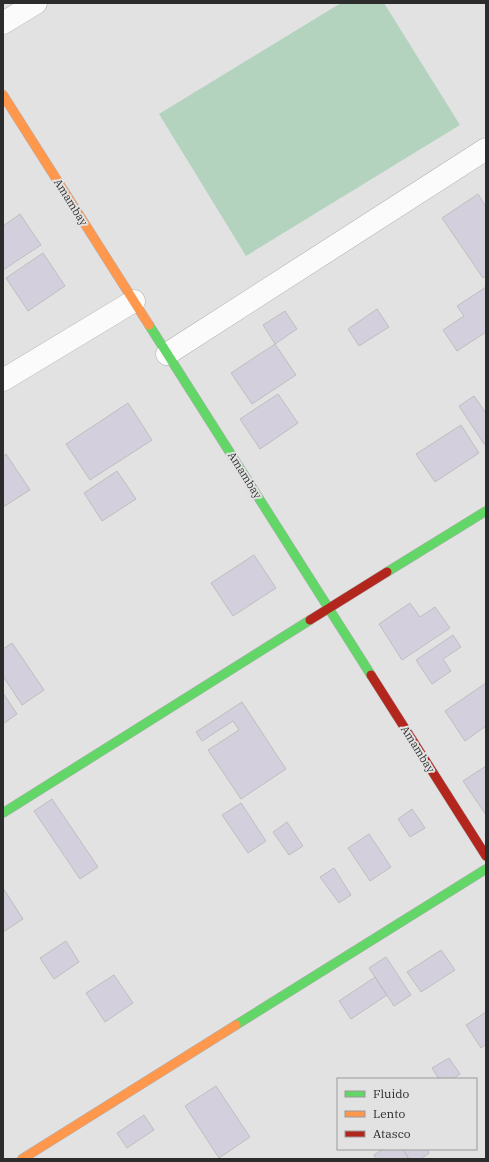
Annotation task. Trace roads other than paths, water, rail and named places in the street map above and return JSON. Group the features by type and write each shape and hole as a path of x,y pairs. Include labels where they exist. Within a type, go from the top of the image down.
{"street":[{"path":"3,23 36,3"},
{"name":"Amambay","path":"3,95 486,856"},
{"path":"167,354 486,149"},
{"path":"3,380 134,301"},
{"path":"3,813 329,608 486,512"},
{"path":"22,1159 486,868"}]}
